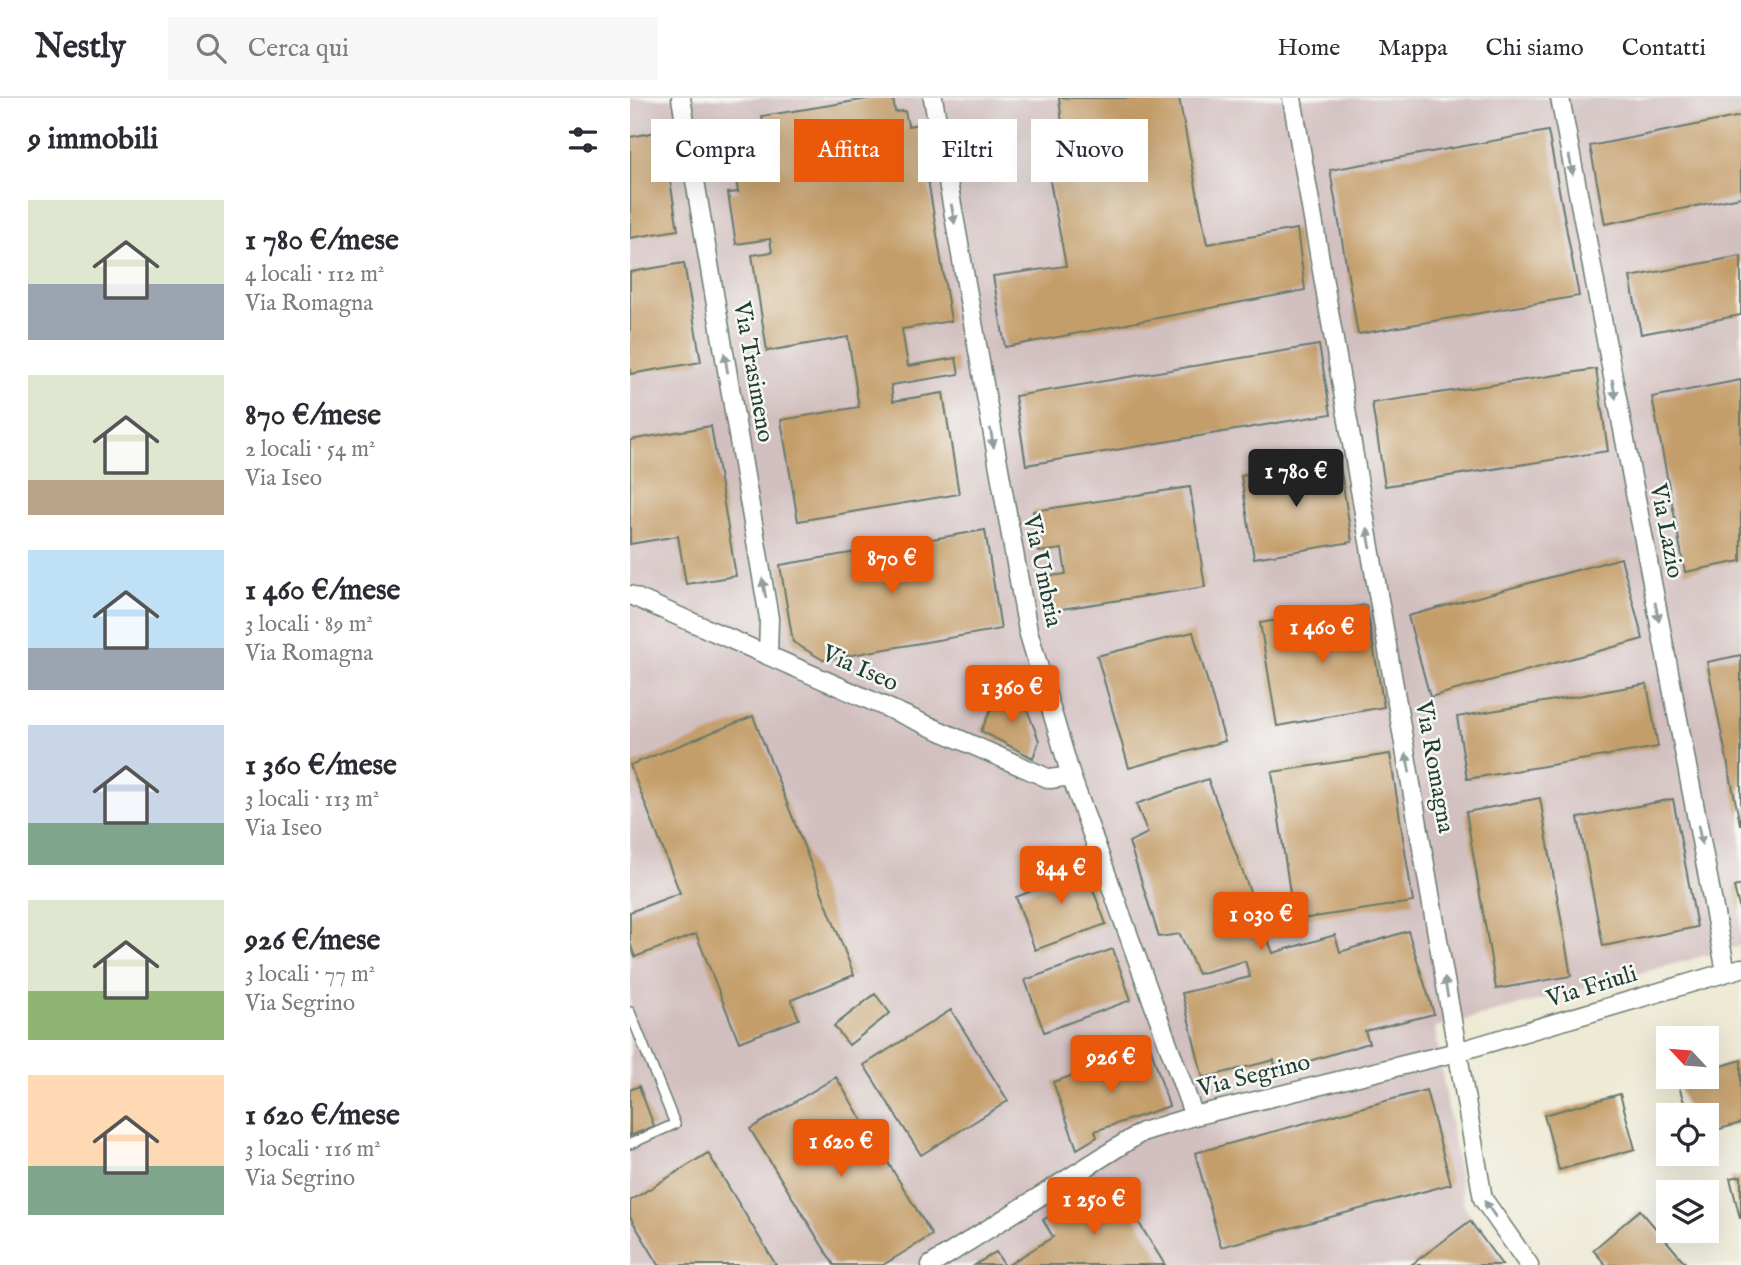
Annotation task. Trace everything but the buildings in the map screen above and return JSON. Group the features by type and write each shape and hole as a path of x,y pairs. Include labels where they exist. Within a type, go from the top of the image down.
{"street":[{"name":"Via Trasimeno","path":"681,98 769,618 768,655"},
{"name":"Via Umbria","path":"933,98 1016,578 1028,631 1071,776 1194,1116"},
{"name":"Via Romagna","path":"1292,98 1483,1199 1529,1265"},
{"name":"Via Lazio","path":"1560,98 1734,970"},
{"name":"Via Iseo","path":"630,595 1050,779 1071,776"},
{"name":"Via Friuli","path":"1457,1052 1734,970"},
{"name":"Via Segrino","path":"931,1265 1142,1132 1194,1116 1457,1052"}],"lane":[{"path":"630,1012 675,1124 630,1144"}],"shaded area":[{"path":"630,98 1741,98 1741,946 1435,1028 1464,1206 1506,1265 630,1265"}]}
